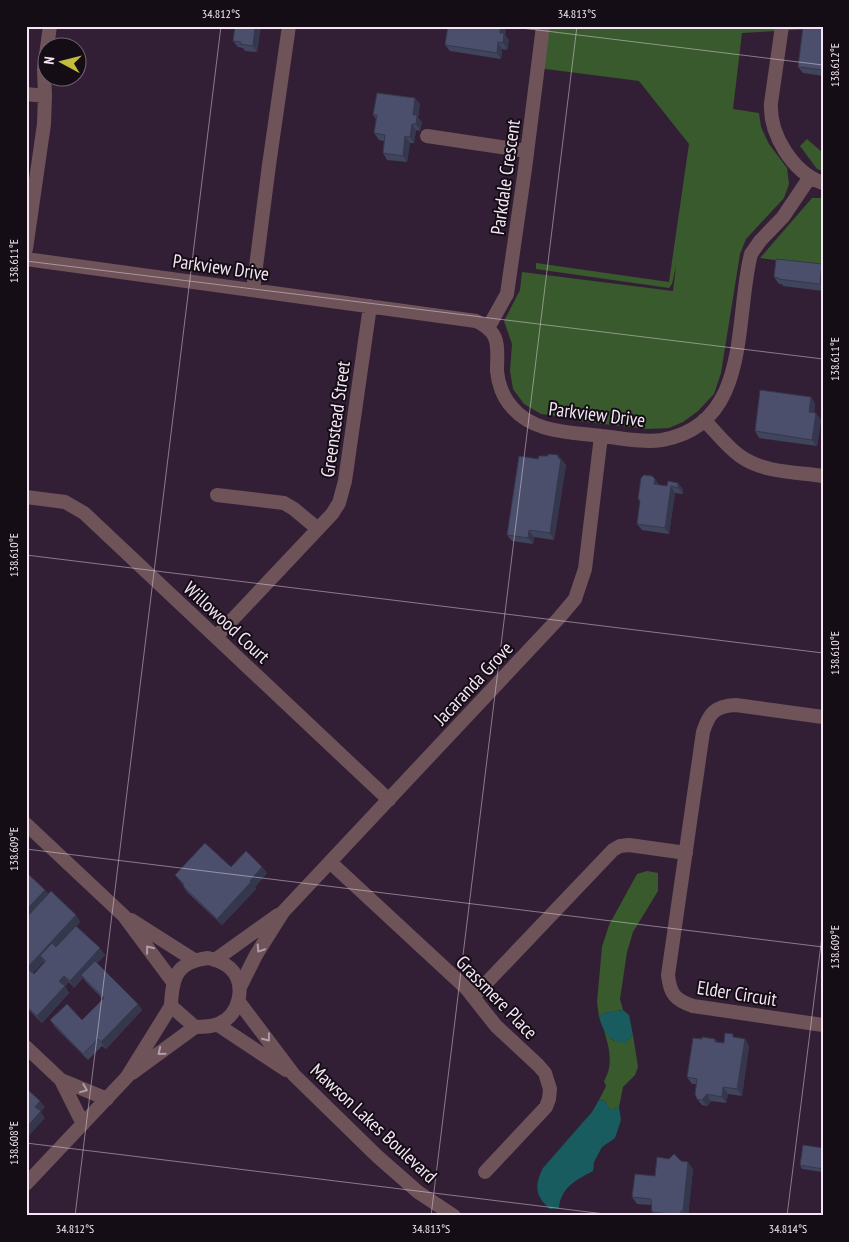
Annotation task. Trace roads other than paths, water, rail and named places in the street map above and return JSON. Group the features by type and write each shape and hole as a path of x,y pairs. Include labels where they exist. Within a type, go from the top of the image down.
{"street":[{"path":"26,249 44,124 44,69 50,26"},
{"path":"253,290 289,26"},
{"name":"Parkdale Crescent","path":"488,328 507,294 542,26"},
{"name":"Parkview Drive","path":"26,259 470,320 484,324 498,342 499,383 510,406 520,416 543,428 601,436 638,440 661,440 675,436 692,429 704,420 719,404 726,393 732,376 751,254 760,241 816,180 798,166 782,147 772,125 770,115 782,26"},
{"path":"26,94 45,96"},
{"path":"427,136 527,151"},
{"name":"Greenstead Street","path":"216,637 318,529 339,504 345,481 370,306"},
{"path":"704,420 735,452 755,465 768,469 823,476"},
{"name":"Jacaranda Grove","path":"215,960 283,912 560,618 575,599 585,569 601,436"},
{"path":"217,495 284,503 318,529"},
{"name":"Willowood Court","path":"26,497 65,502 84,513 389,800"},
{"name":"Elder Circuit","path":"823,717 726,705 714,711 707,719 703,732 668,975 669,987 674,996 682,1003 701,1009 823,1025"},
{"path":"26,824 124,916 173,982"},
{"path":"473,997 613,850 620,846 629,845 686,853"},
{"name":"Grassmere Place","path":"330,862 466,988 496,1026 545,1073 550,1089 546,1107 485,1172"},
{"name":"Jacaranda Grove","path":"240,987 256,956 283,912"},
{"path":"124,916 194,960"},
{"path":"26,1184 127,1077 195,1027 218,1025 235,1010 239,1002 240,987 231,969 222,962 208,958 194,960 185,965 176,975 173,982 171,1006 127,1077"},
{"name":"Mawson Lakes Boulevard","path":"239,1002 294,1075 377,1156 418,1192 454,1216"},
{"path":"171,1006 195,1027"},
{"name":"Mawson Lakes Boulevard","path":"218,1025 294,1075"},
{"path":"26,1047 61,1080 82,1124"},
{"path":"61,1080 107,1098"}]}
